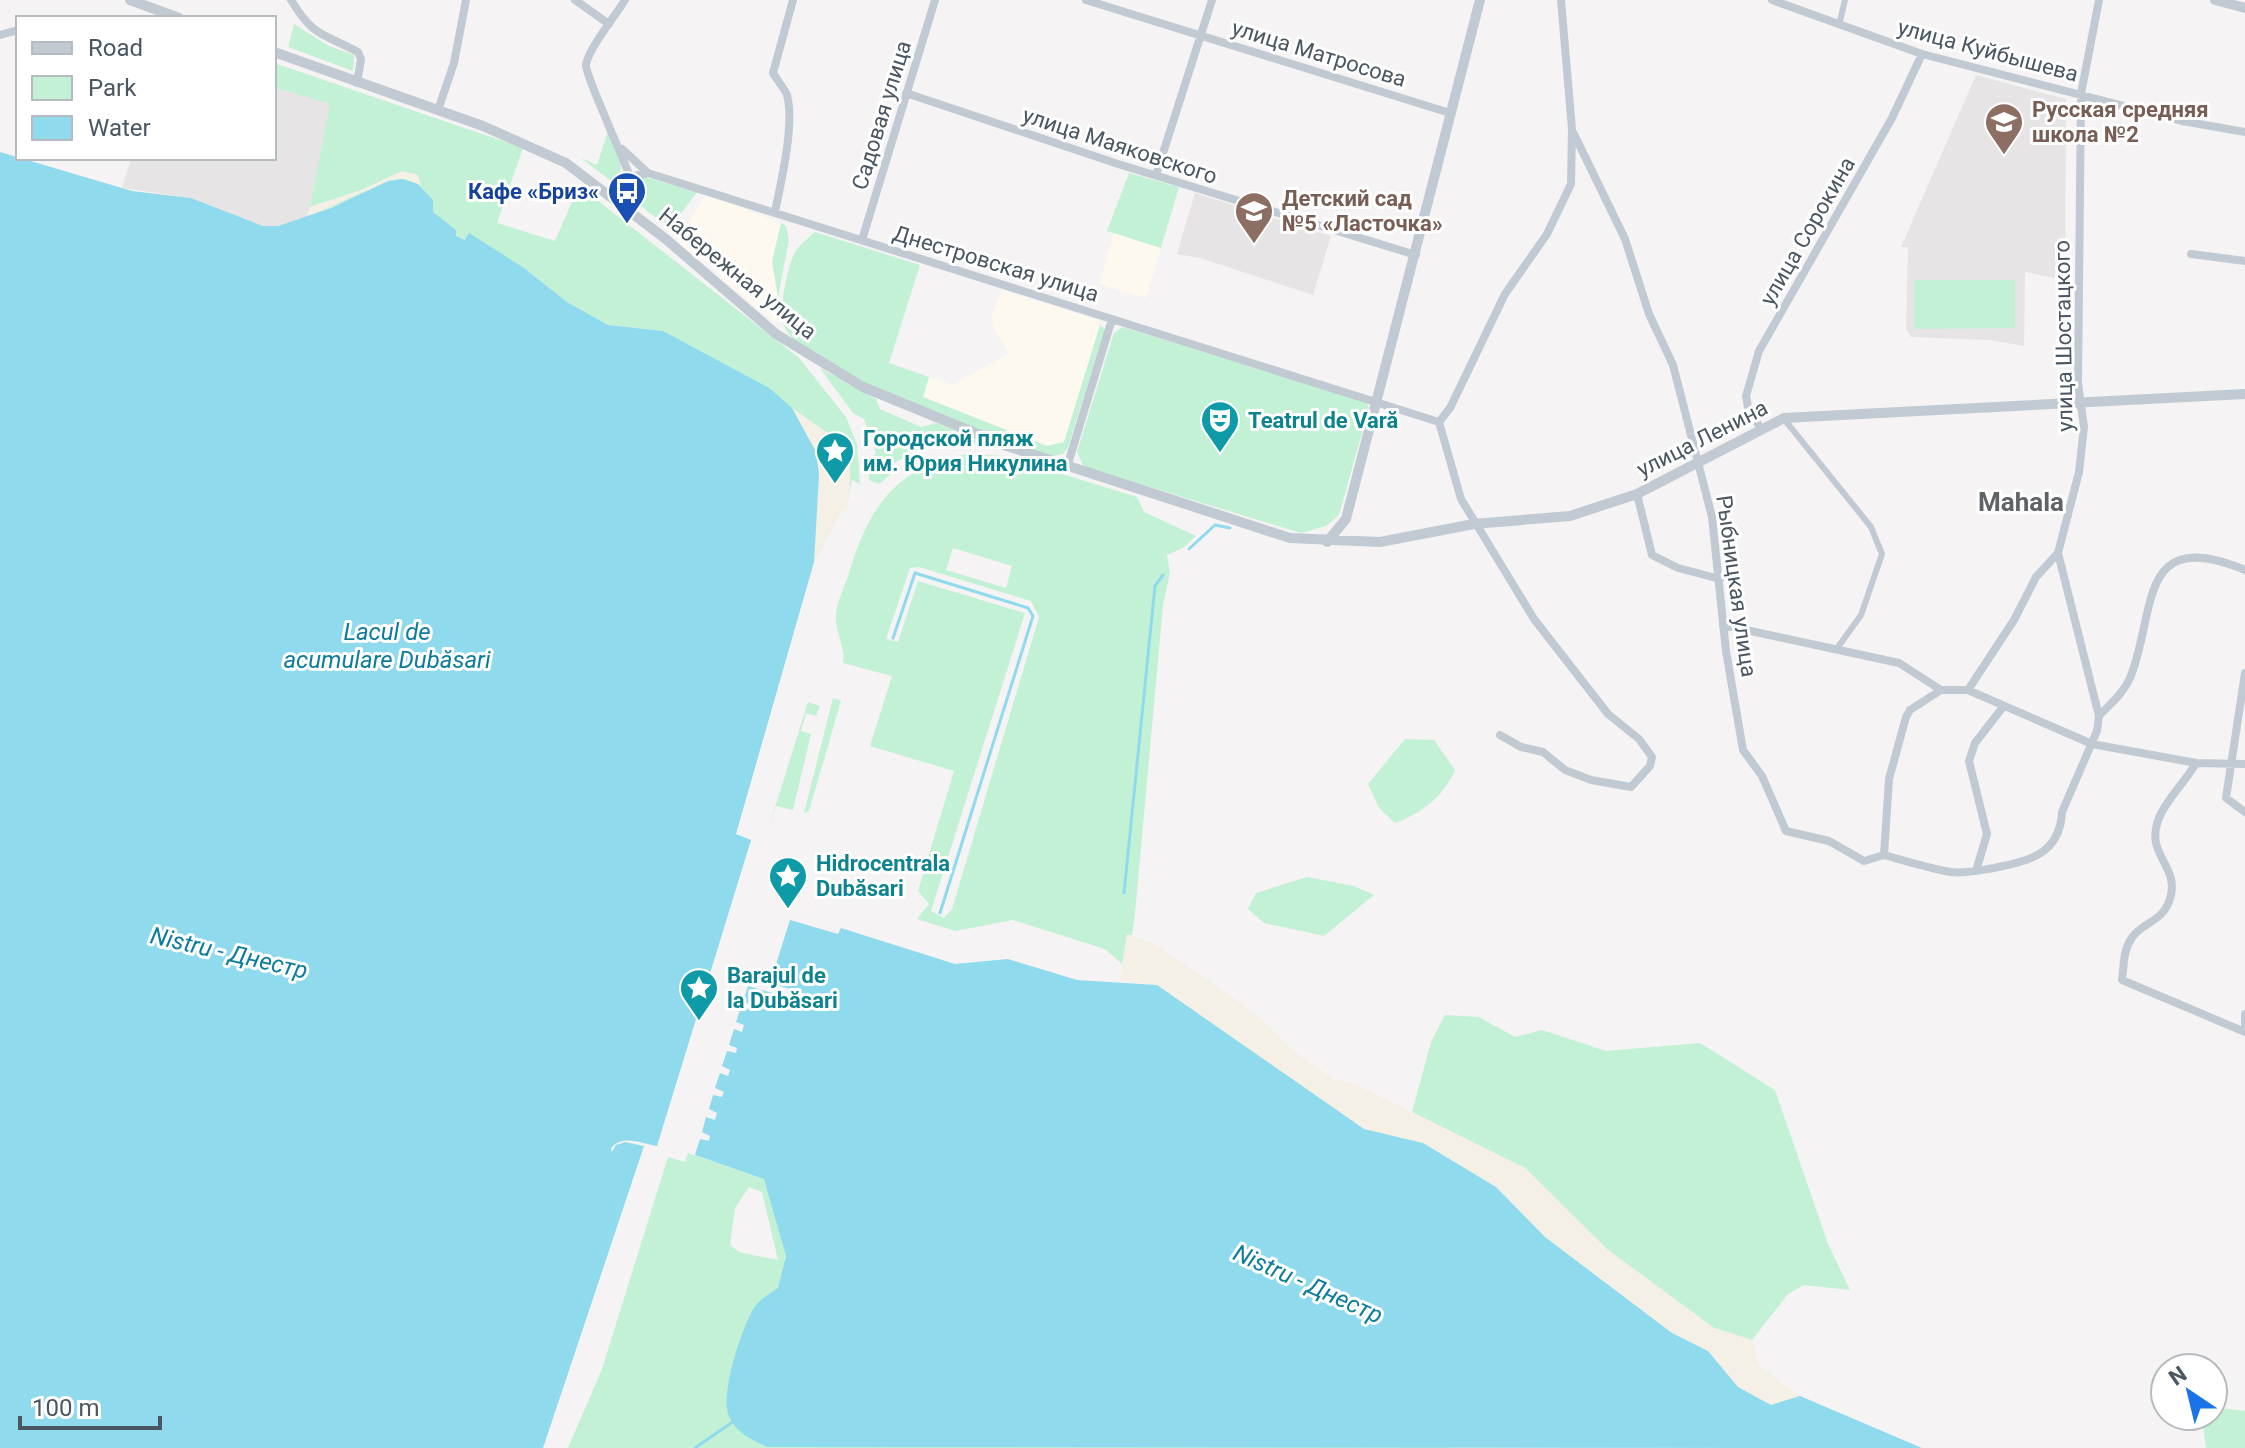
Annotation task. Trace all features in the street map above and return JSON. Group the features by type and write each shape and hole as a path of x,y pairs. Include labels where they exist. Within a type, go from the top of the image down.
{"street":[{"path":"131,0 174,16"},
{"path":"291,0 310,28 329,41 358,52 361,59 357,83"},
{"path":"438,110 454,63 466,0"},
{"path":"575,0 609,24"},
{"path":"613,199 630,177 588,79 586,64 625,0"},
{"path":"775,212 784,164 788,108 787,94 773,73 793,0"},
{"name":"Садовая улица","path":"862,240 935,0"},
{"name":"улица Матросова","path":"1086,0 1450,113"},
{"path":"1156,175 1212,0"},
{"path":"1327,542 1346,519 1480,0"},
{"path":"1500,735 1521,747 1543,752 1565,770 1591,780 1631,787 1650,766 1651,752 1608,714 1576,675 1534,619 1496,552 1474,524 1451,472 1439,422 1450,408 1505,294 1547,234 1571,184 1572,129 1561,0"},
{"name":"улица Куйбышева","path":"1772,0 1922,54 2182,121 2245,132"},
{"path":"1839,25 1845,0"},
{"name":"улица Шостацкого","path":"1968,690 2014,620 2036,577 2058,553 2079,472 2084,427 2080,403 2081,94 2099,0"},
{"path":"2215,0 2234,2 2245,8"},
{"name":"Набережная улица","path":"276,53 548,152 667,240 766,327 841,375 1007,446 1067,467 1257,529 1290,538 1327,542"},
{"name":"улица Сорокина","path":"1761,429 1748,408 1746,396 1759,351 1892,118 1922,54"},
{"name":"улица Маяковского","path":"906,93 1156,175 1416,255"},
{"name":"Рыбницкая улица","path":"1572,129 1625,239 1649,314 1673,365 1712,517 1723,625 1743,750 1762,776 1786,831 1829,841 1864,861 1884,855"},
{"path":"619,146 648,173"},
{"name":"Днестровская улица","path":"630,177 648,173 1439,422"},
{"path":"2191,254 2245,261"},
{"path":"1067,467 1112,319"},
{"name":"улица Ленина","path":"1327,542 1403,539 1474,524 1570,516 1637,494 1699,465 1784,418 2245,394"},
{"path":"1784,418 1871,527 1882,554 1861,615 1838,647"},
{"path":"1637,494 1652,555 1678,568 1720,579"},
{"path":"1941,690 1910,710 1906,717 1889,779 1884,855 1952,872 1976,871 2039,857 2054,844 2062,812 2092,744 2099,716 2058,553"},
{"path":"2099,716 2122,693 2130,677 2155,583 2165,568 2193,558 2245,570"},
{"path":"1723,625 1838,647 1899,663 1941,690 1968,690 2092,744 2196,763 2245,764"},
{"path":"2245,673 2226,798 2245,812"},
{"path":"1976,871 1987,834 1969,761 1975,743 2003,707"},
{"path":"2196,763 2162,809 2156,831 2156,844 2171,879 2171,895 2161,916 2133,935 2125,950 2122,980 2245,1031 2245,1014"}],"shaded area":[{"name":"Русская средняя школа №2","path":"1976,75 2066,99 2065,280 2025,272 2024,346 1990,340 1911,337 1906,329 1908,247 1901,247"},
{"path":"276,88 331,103 308,216 278,226 263,226 191,198 122,188 130,160 276,160"},
{"name":"Детский сад №5 «Ласточка»","path":"1195,193 1331,236 1313,295 1200,258 1177,254"},
{"path":"708,195 781,223 772,262 778,287 778,321 774,322 722,279 716,270 677,242 703,198"},
{"path":"1114,233 1161,248 1146,298 1099,284"},
{"path":"1002,290 1098,320 1100,325 1064,443 1047,446 923,397 929,377 953,385 1009,353 993,326 992,315"}],"green space":[{"path":"294,24 329,46 354,55 353,71 288,47"},
{"path":"276,64 523,148 497,223 555,241 579,186 799,358 846,417 857,444 860,484 852,480 846,511 841,510 814,562 819,475 663,331 608,325 567,302 524,268 469,234 466,240 456,236 456,230 433,212 433,200 418,184 374,186 355,198 308,216 330,104 276,88"},
{"path":"608,131 621,166 620,181 611,181 581,158 597,165"},
{"path":"1129,173 1179,187 1161,248 1107,231"},
{"path":"645,177 697,192 671,227 650,214 635,196 635,181"},
{"path":"781,223 786,226 789,240 778,297 772,262"},
{"path":"815,232 920,265 889,363 929,377 923,397 1047,446 1064,442 1100,325 1105,329 1068,447 1063,454 1049,457 948,419 862,381 825,362 798,343 782,319 785,286 797,249"},
{"path":"1914,280 2015,280 2015,328 1914,329"},
{"path":"1122,327 1366,401 1369,408 1339,515 1326,526 1301,533 1084,467 1077,452 1114,333"},
{"path":"820,368 876,399 880,409 921,427 936,423 985,442 934,448 927,445 894,463 892,473 879,484 869,480 869,462 876,453 864,419 853,413"},
{"path":"968,454 1004,456 1137,497 1144,512 1196,536 1183,548 1167,555 1170,573 1163,605 1135,914 1132,935 1127,935 1122,964 1105,949 1013,920 955,931 917,919 929,904 918,891 954,771 870,746 892,676 843,663 836,615 857,549 876,509 904,480 943,460","holes":["953,548 1012,566 1006,588 946,570","919,567 1031,601 1039,617 952,909 944,918 931,911 1025,613 918,581 898,642 886,639 910,568"]},
{"path":"833,698 841,701 809,811 804,813"},
{"path":"808,702 820,706 816,716 806,713 801,731 811,734 793,810 776,806 767,833"},
{"path":"1405,739 1434,740 1455,770 1431,803 1395,823 1379,808 1368,784"},
{"path":"1307,877 1354,886 1374,895 1324,936 1264,923 1248,909 1256,893"},
{"path":"1445,1015 1479,1017 1515,1037 1542,1030 1606,1051 1700,1043 1775,1090 1828,1244 1850,1290 1804,1285 1788,1294 1752,1340 1714,1328 1608,1250 1525,1168 1412,1112 1431,1042"},
{"path":"688,1153 765,1179 786,1256 784,1260 1453,1448 568,1448 602,1369 668,1157 685,1162","holes":["749,1187 762,1192 778,1260 739,1252 730,1245 735,1208"]},
{"path":"2229,1409 2245,1411 2245,1448 2206,1448 2204,1432 2229,1432"}],"sand":[{"path":"402,171 418,175 421,186 403,179 395,180 308,216 309,207 361,190"},
{"name":"Городской пляж им. Юрия Никулина","path":"792,408 834,438 848,459 850,472 846,511 841,510 814,562 819,475 816,452"},
{"path":"1127,934 1153,943 1255,1013 1297,1054 1334,1079 1357,1085 1525,1168 1608,1250 1714,1328 1752,1340 1759,1366 1800,1396 1771,1405 1738,1387 1708,1351 1672,1333 1545,1237 1496,1187 1423,1143 1364,1129 1157,985 1120,980"}],"water":[{"name":"Lacul de acumulare Dubăsari","path":"0,152 16,157 16,160 27,160 132,191 191,198 263,226 278,226 331,208 388,181 402,179 418,184 433,200 433,212 456,230 456,236 465,240 469,233 524,268 567,302 608,325 663,331 769,388 792,408 816,452 819,475 814,562 736,834 751,840 657,1146 626,1140 615,1144 611,1148 612,1152 616,1145 625,1142 644,1146 543,1448 0,1448"},
{"name":"Nistru - Днестр","path":"790,920 838,934 841,928 955,964 1008,959 1077,980 1157,985 1364,1129 1423,1143 1496,1187 1545,1237 1672,1333 1708,1351 1738,1387 1771,1405 1800,1396 1922,1448 767,1447 736,1427 729,1416 727,1393 733,1362 749,1317 759,1302 778,1288 786,1256 764,1179 695,1155 700,1139 709,1141 710,1136 702,1132 706,1117 715,1120 717,1113 709,1109 713,1095 722,1097 724,1092 715,1088 720,1073 728,1076 730,1070 722,1066 727,1051 736,1053 737,1048 729,1045 734,1029 742,1032 744,1025 736,1022 741,1007 749,1009 750,1005 743,1001 748,986 804,1002 806,994 770,983"}],"waterway":[{"path":"1189,549 1215,525 1230,528"},
{"path":"893,638 915,573 1028,608 1033,616 940,913"},
{"path":"1124,893 1155,586 1163,575"},
{"path":"695,1448 734,1421"}],"place":[{"name":"Русская средняя школа №2","path":"2004,156"},
{"name":"Кафе «Бриз«","path":"627,225"},
{"name":"Детский сад №5 «Ласточка»","path":"1254,245"},
{"name":"Teatrul de Vară","path":"1220,454"},
{"name":"Городской пляж им. Юрия Никулина","path":"835,485"},
{"name":"Hidrocentrala Dubăsari","path":"788,910"},
{"name":"Barajul de la Dubăsari","path":"699,1022"}],"district":[{"name":"Mahala","path":"2021,502"}]}
